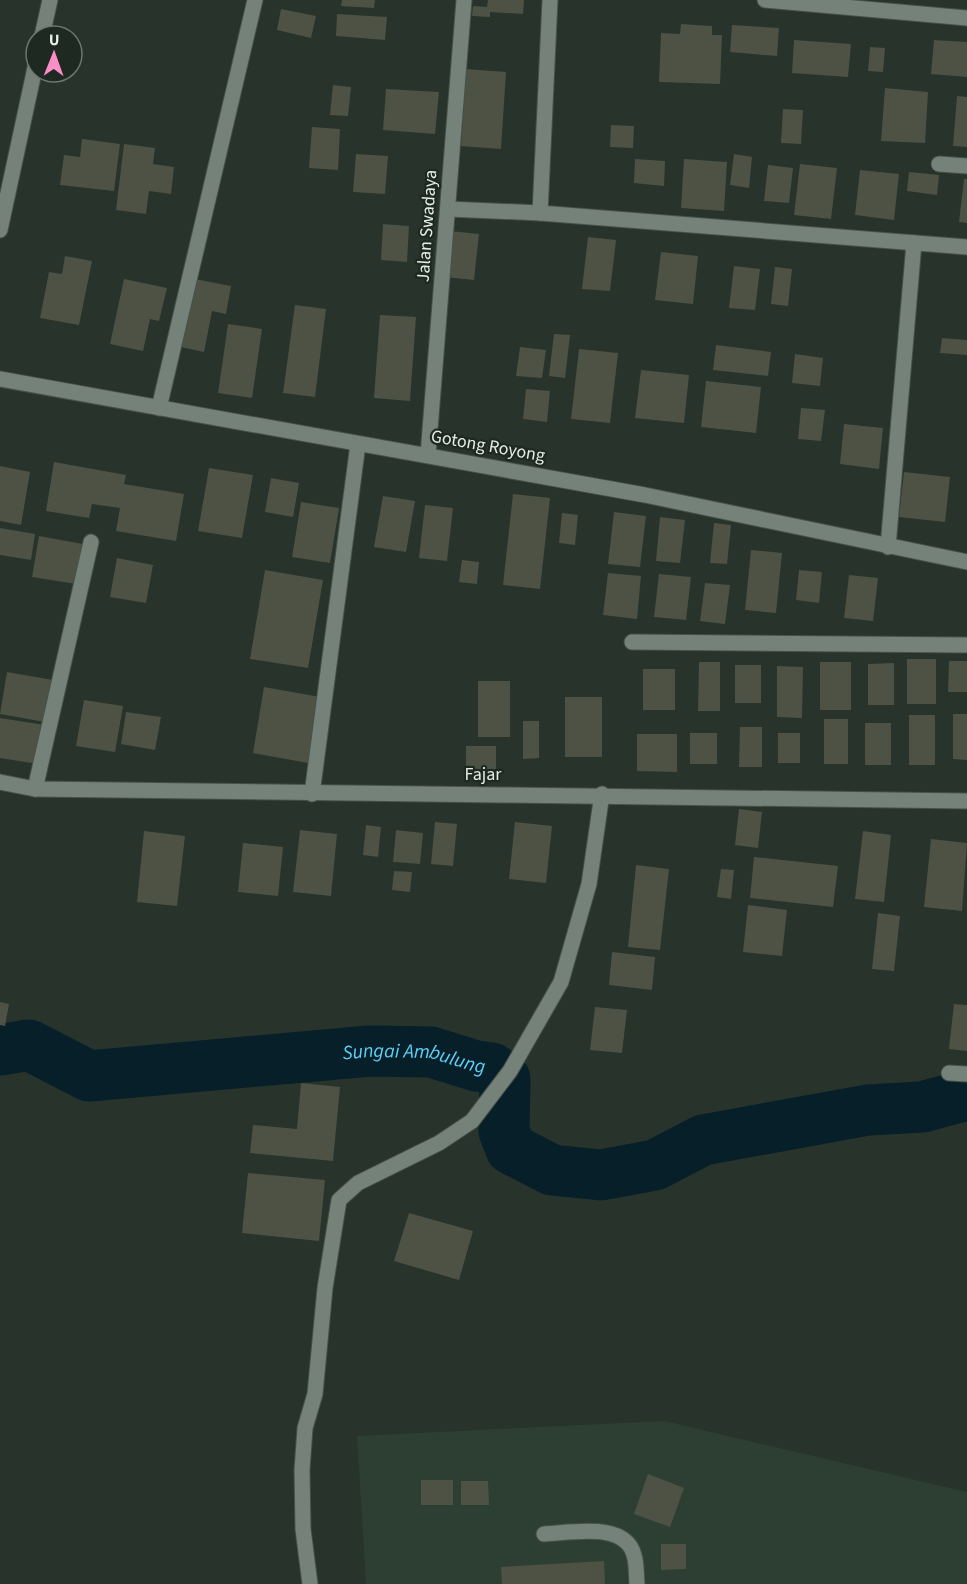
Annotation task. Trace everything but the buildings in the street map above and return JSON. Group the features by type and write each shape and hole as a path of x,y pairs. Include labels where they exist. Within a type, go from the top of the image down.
{"street":[{"path":"45,24 50,0"},
{"path":"159,408 255,0"},
{"name":"Jalan Swadaya","path":"428,455 464,0"},
{"path":"540,213 550,0"},
{"path":"765,0 967,18"},
{"path":"0,230 31,84"},
{"path":"939,164 967,166"},
{"path":"448,209 540,213 967,247"},
{"path":"888,547 914,243"},
{"name":"Gotong Royong","path":"0,379 645,495 967,562"},
{"path":"312,794 358,444"},
{"path":"35,789 91,542"},
{"path":"632,642 967,645"},
{"name":"Fajar","path":"0,782 35,789 312,794 602,794 967,801"},
{"path":"310,1584 303,1529 302,1470 305,1428 315,1394 325,1288 339,1200 358,1183 439,1143 472,1120 510,1071 561,982 589,884 602,794"},
{"path":"949,1073 967,1074"},
{"path":"544,1534 611,1532 625,1539 634,1554 637,1584"}],"shaded area":[{"path":"664,1421 967,1492 967,1584 366,1584 357,1436"}],"waterway":[{"name":"Sungai Ambulung","path":"0,1050 29,1045 89,1076 370,1051 431,1052 476,1066 492,1068 505,1079 504,1131 511,1149 552,1170 601,1175 655,1165 703,1140 868,1110 922,1107 967,1095"}]}
